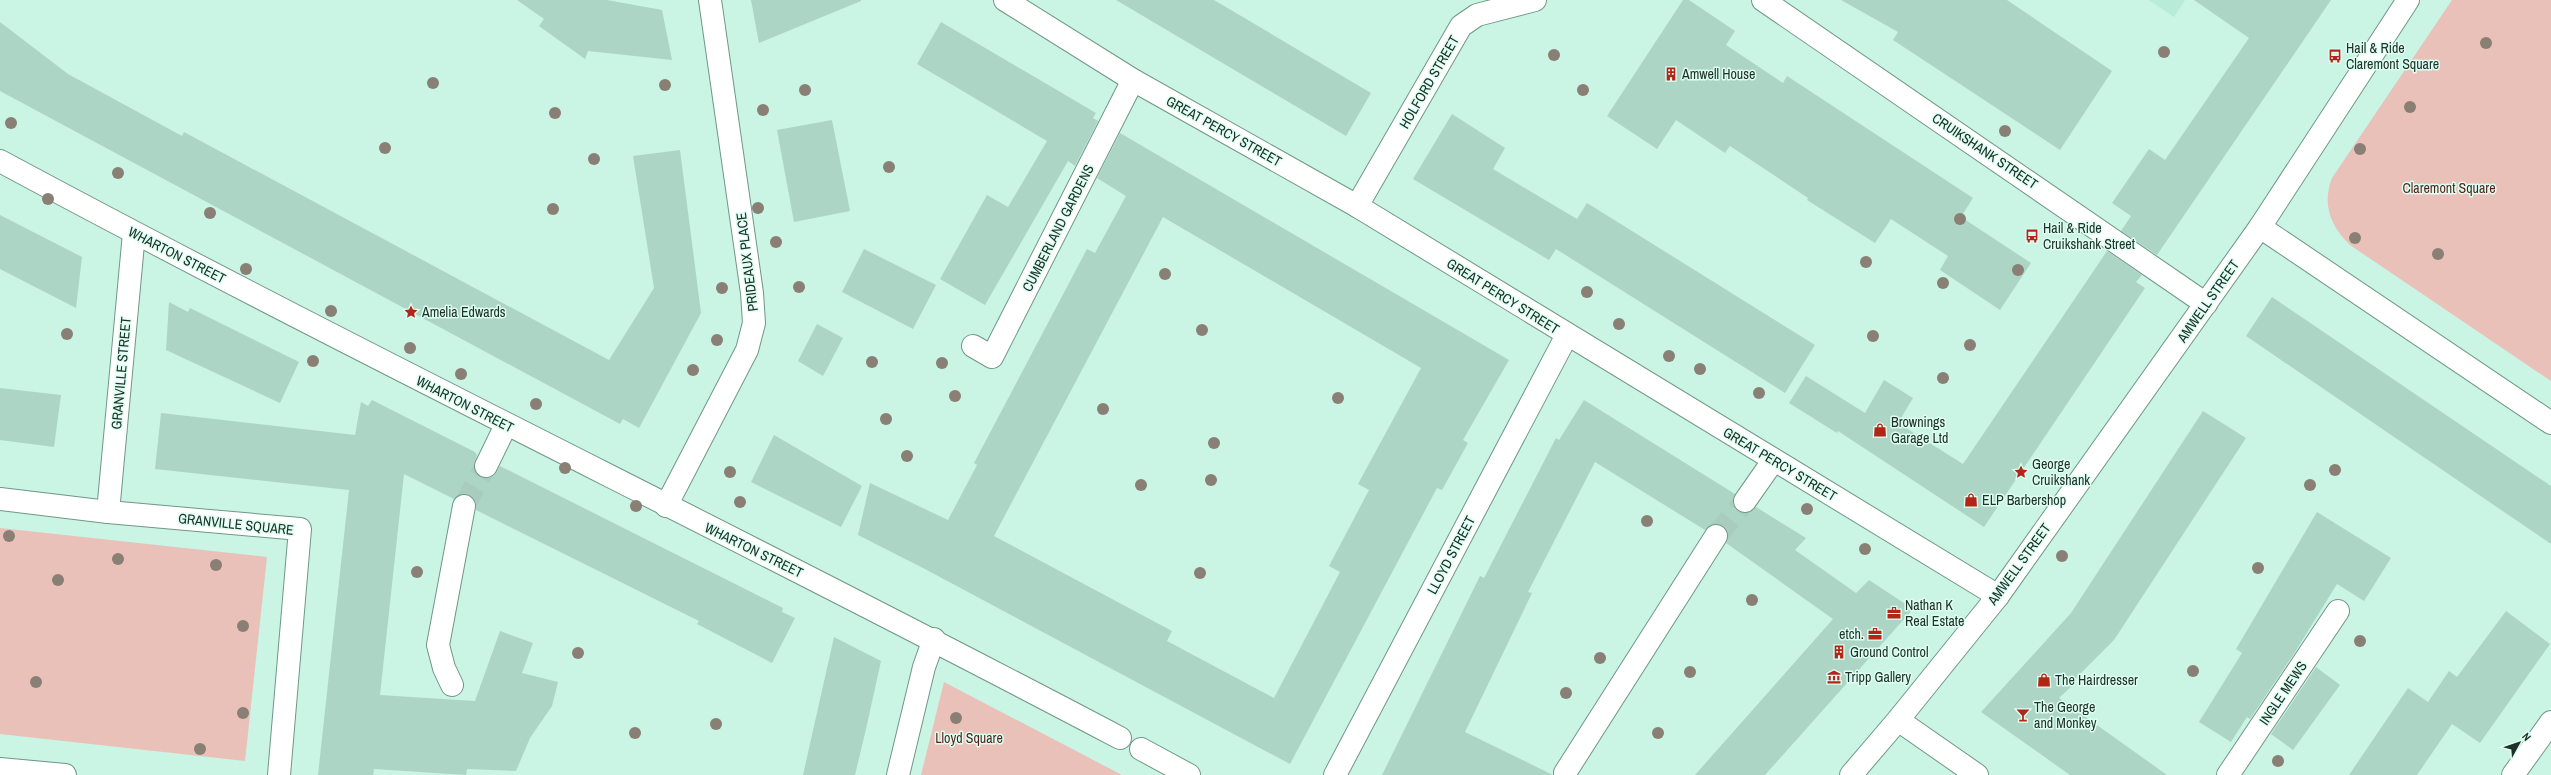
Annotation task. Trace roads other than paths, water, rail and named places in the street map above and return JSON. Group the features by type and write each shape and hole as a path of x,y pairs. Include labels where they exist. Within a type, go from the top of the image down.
{"street":[{"name":"PRIDEAUX PLACE","path":"666,506 747,350 754,323 752,292 710,0"},
{"name":"GREAT PERCY STREET","path":"1005,0 1133,80 1357,206 1773,461 1900,534 1998,596"},
{"name":"HOLFORD STREET","path":"1357,206 1461,26 1477,14 1535,0"},
{"name":"CRUIKSHANK STREET","path":"1763,0 2206,304"},
{"path":"2408,0 2260,227 2551,423"},
{"name":"CUMBERLAND GARDENS","path":"973,346 992,356 1133,80"},
{"name":"WHARTON STREET","path":"0,161 134,233 506,425 934,639"},
{"name":"AMWELL STREET","path":"1851,775 1898,720 1998,596 2260,227"},
{"name":"GRANVILLE STREET","path":"108,512 134,233"},
{"name":"LLOYD STREET","path":"1335,775 1567,335"},
{"path":"486,466 506,425"},
{"path":"1745,501 1773,461"},
{"name":"GRANVILLE SQUARE","path":"0,499 108,512 300,529 279,775"},
{"path":"452,685 444,668 438,645 464,506"},
{"path":"1565,773 1716,536"},
{"name":"INGLE MEWS","path":"2228,775 2338,611"},
{"path":"898,775 924,667 934,639 1120,738"},
{"path":"1898,720 1977,775"},
{"path":"2513,775 2551,722"},
{"path":"1141,750 1189,775"},
{"path":"0,768 65,775"}],"tunnel":[{"path":"464,506 486,466"},
{"path":"1716,536 1745,501"}],"place":[{"name":"Hail & Ride Claremont Square","path":"2335,56"},
{"name":"Amwell House","path":"1671,74"},
{"name":"Hail & Ride Cruikshank Street","path":"2032,236"},
{"name":"Amelia Edwards","path":"411,312"},
{"name":"Brownings Garage Ltd","path":"1880,430"},
{"name":"George Cruikshank","path":"2021,472"},
{"name":"ELP Barbershop","path":"1971,500"},
{"name":"Nathan K Real Estate","path":"1894,613"},
{"name":"etch.","path":"1875,634"},
{"name":"Ground Control","path":"1839,652"},
{"name":"Tripp Gallery","path":"1834,677"},
{"name":"The Hairdresser","path":"2044,680"},
{"name":"The George and Monkey","path":"2023,715"}],"park label":[{"name":"Claremont Square","path":"2449,188"},
{"name":"Lloyd Square","path":"969,738"}]}
